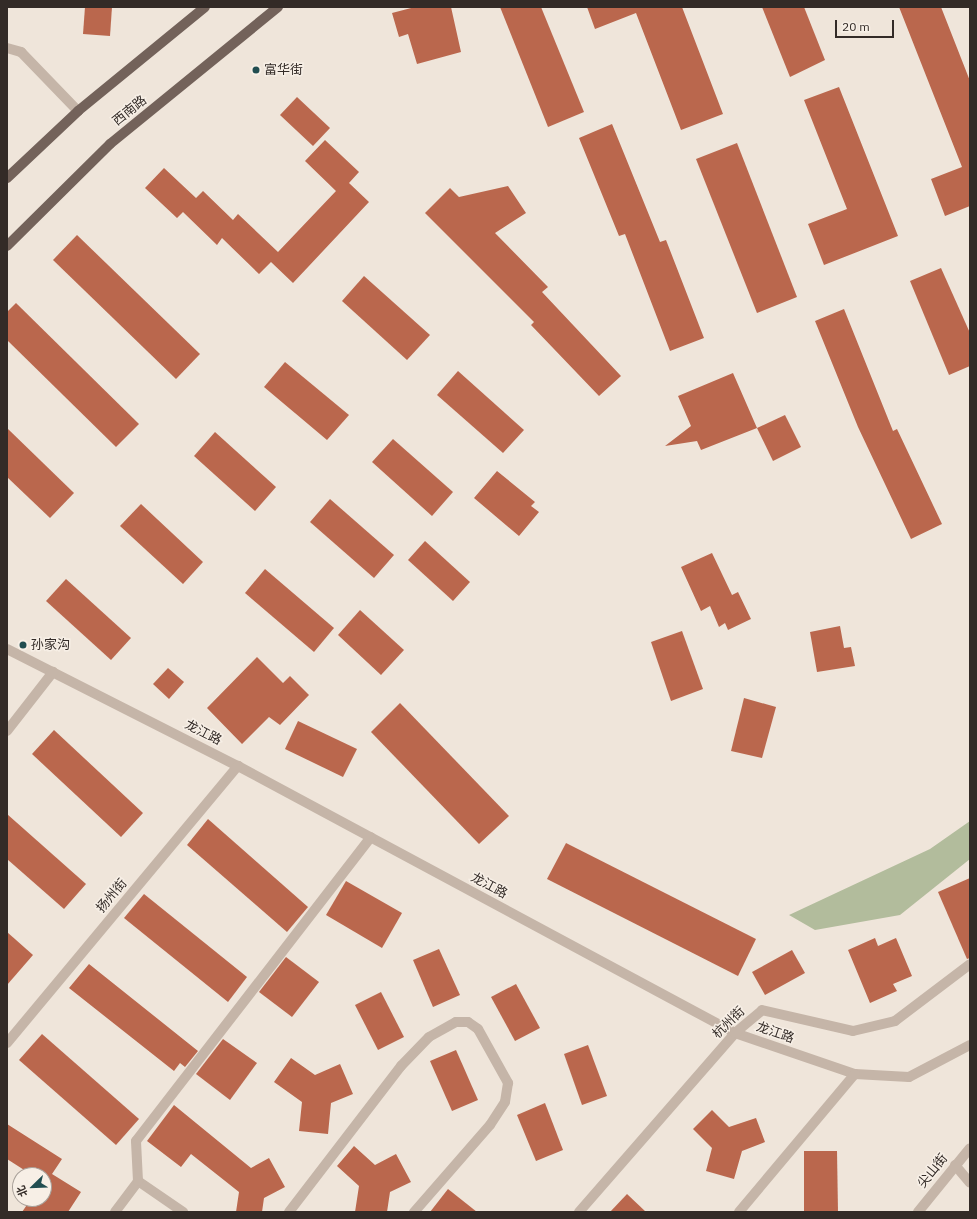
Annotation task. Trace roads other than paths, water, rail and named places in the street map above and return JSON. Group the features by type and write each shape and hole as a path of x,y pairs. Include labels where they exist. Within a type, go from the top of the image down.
{"main road":[{"path":"7,178 78,111 205,7"},
{"name":"西南路","path":"7,246 110,144 278,7"}],"street":[{"path":"7,48 21,52 78,111"},
{"name":"龙江路","path":"7,649 238,766 735,1032 855,1074 909,1077 970,1045"},
{"path":"7,731 53,672"},
{"name":"扬州街","path":"7,1042 238,766"},
{"path":"115,1212 138,1181 136,1141 371,837"},
{"name":"杭州街","path":"579,1212 735,1032 762,1010 853,1031 895,1021 970,964"},
{"path":"289,1212 401,1066 429,1037 456,1022 468,1022 478,1029 508,1083 505,1102 490,1125 414,1212"},
{"path":"739,1212 855,1074"},
{"name":"尖山街","path":"918,1212 970,1148"},
{"path":"955,1165 970,1183"},
{"path":"138,1181 182,1212"}],"place":[{"name":"富华街","path":"256,70"},
{"name":"孙家沟","path":"23,645"}]}
